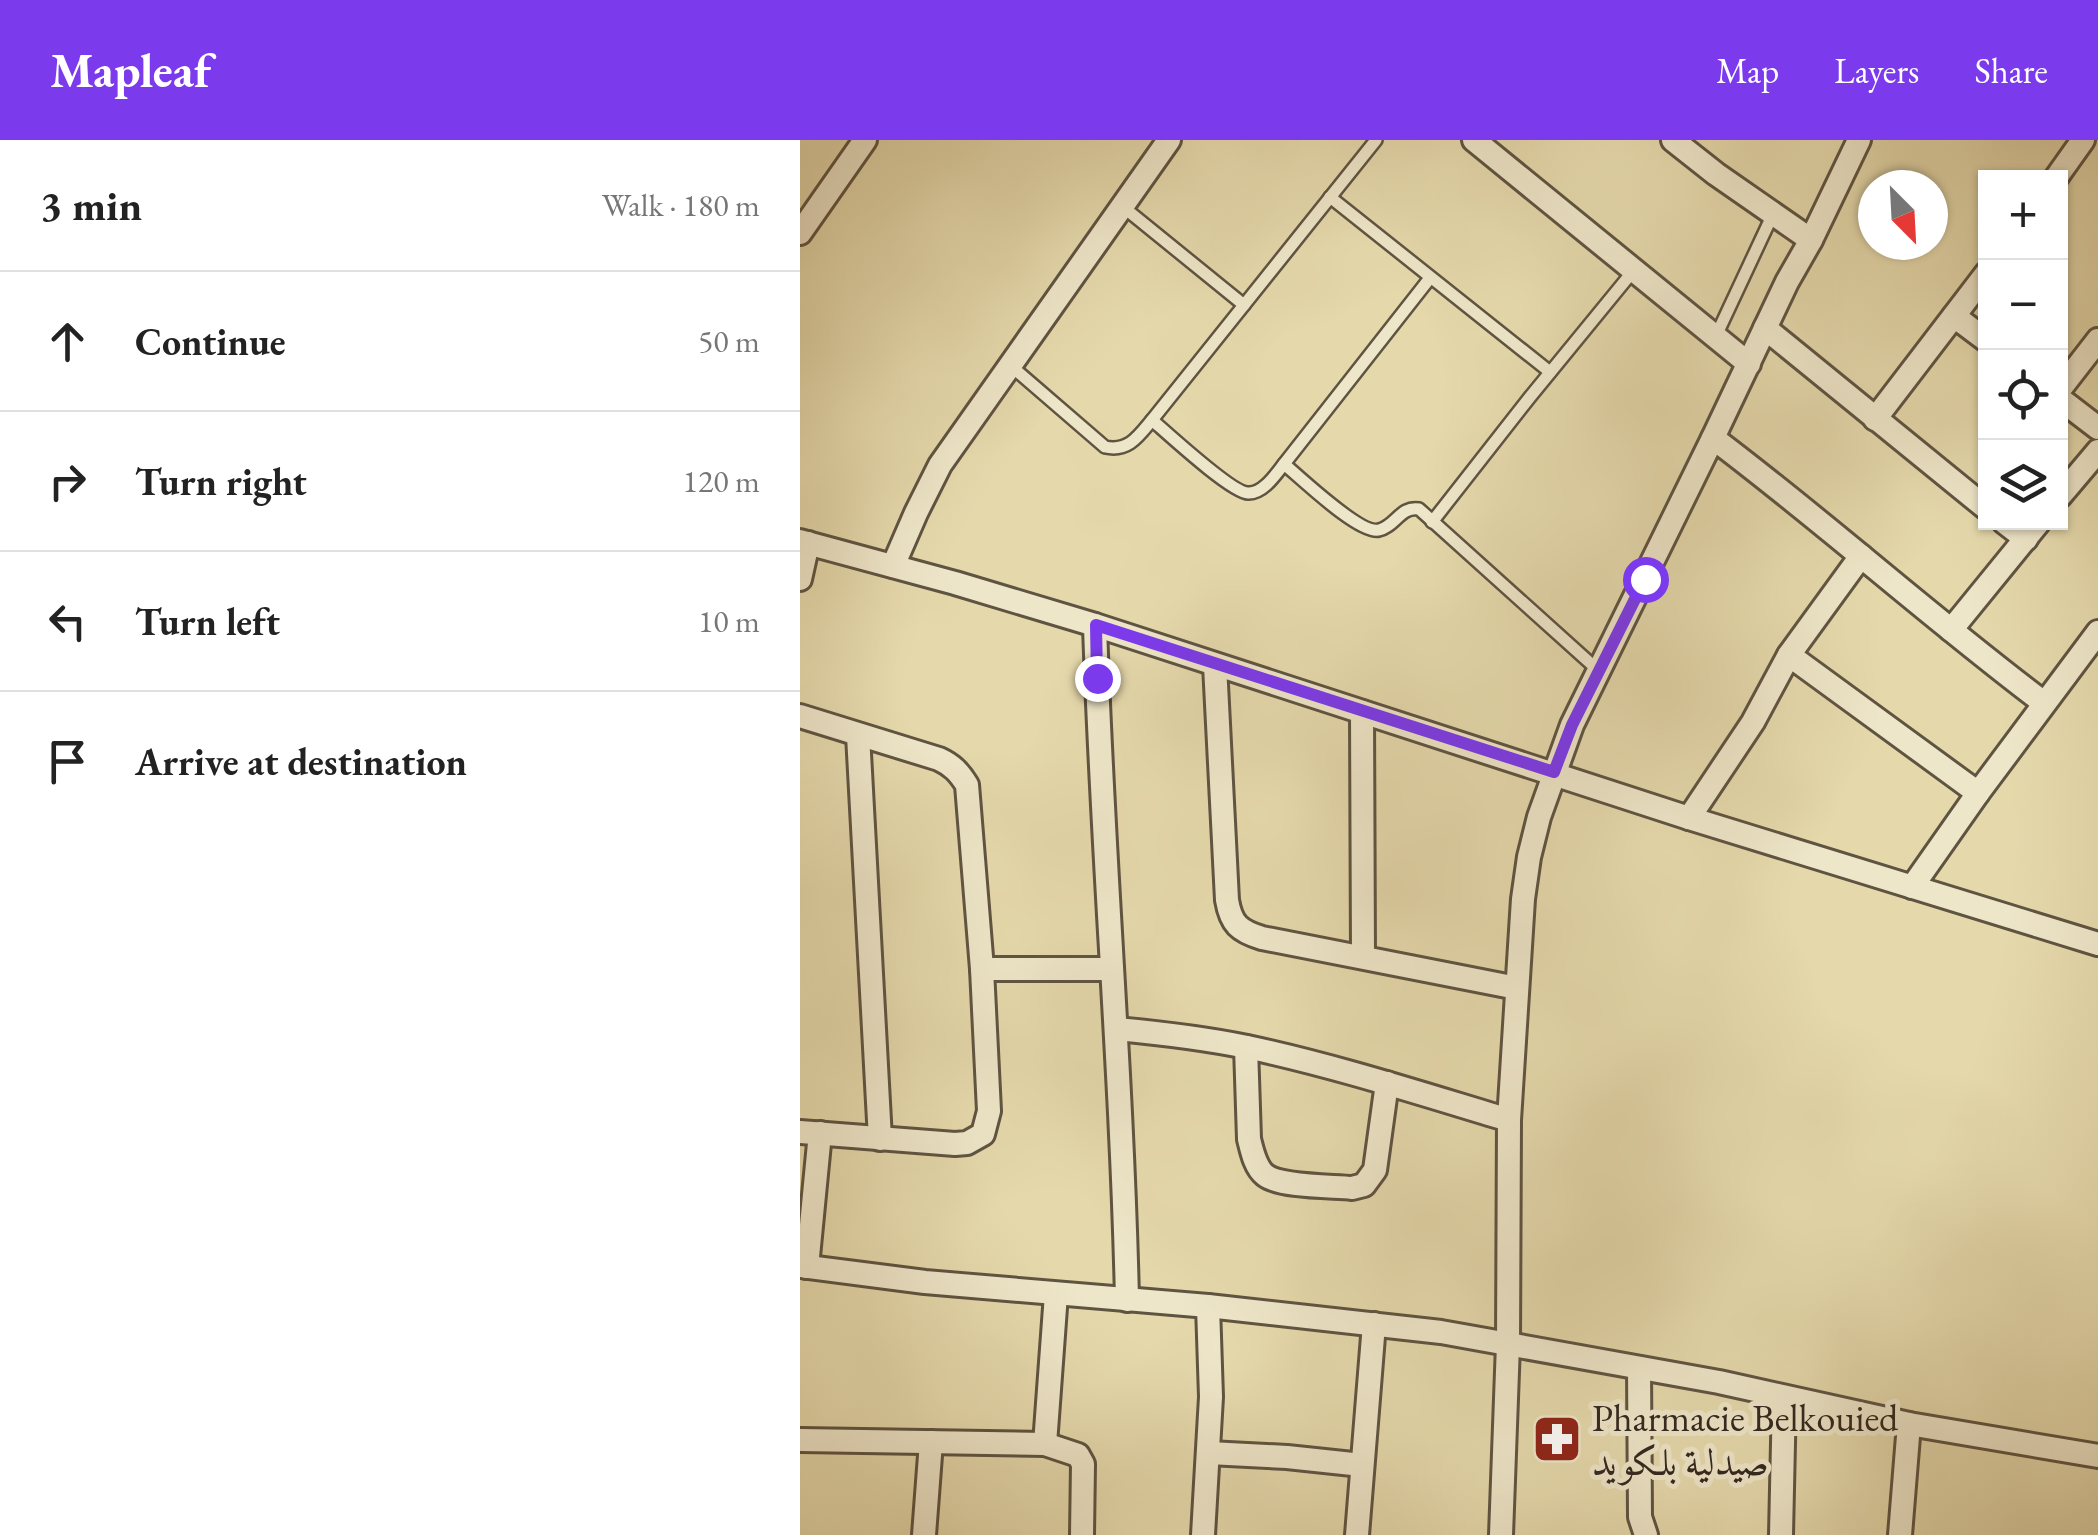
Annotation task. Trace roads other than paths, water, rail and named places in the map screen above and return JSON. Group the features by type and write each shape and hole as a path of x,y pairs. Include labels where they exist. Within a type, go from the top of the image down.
{"street":[{"path":"800,233 864,140"},
{"path":"893,566 940,466 1169,140"},
{"path":"1474,140 1749,364"},
{"path":"1673,140 1811,240"},
{"path":"1501,1535 1508,1344 1509,1120 1529,858 1539,816 1572,725 1859,140"},
{"path":"2060,170 2076,142"},
{"path":"1875,419 1978,284"},
{"path":"1954,316 1978,334"},
{"path":"1764,328 1978,502"},
{"path":"2068,379 2098,340"},
{"path":"2068,405 2098,428"},
{"path":"1714,438 2044,703"},
{"path":"2068,486 2098,450"},
{"path":"1951,630 2032,530"},
{"path":"800,579 804,542 893,566 1096,625 1689,818 2098,944"},
{"path":"1689,818 1753,722 1788,655 1862,556"},
{"path":"1096,625 1127,1300"},
{"path":"1912,887 2098,632"},
{"path":"1788,655 1978,793"},
{"path":"1214,665 1223,848 1229,916 1237,926 1262,938 1517,988"},
{"path":"1362,712 1363,956"},
{"path":"800,716 939,758 960,773 966,785 982,968 989,1111 983,1134 967,1143 810,1133 804,1267 1441,1332 1909,1424 2098,1456"},
{"path":"858,736 880,1139"},
{"path":"982,968 1112,969"},
{"path":"1116,1029 1246,1047 1387,1083 1509,1120"},
{"path":"1246,1047 1252,1154 1266,1176 1278,1181 1352,1188 1364,1185 1375,1170 1387,1083"},
{"path":"1046,1444 1056,1294"},
{"path":"1203,1535 1211,1397 1208,1306"},
{"path":"1358,1535 1374,1324"},
{"path":"1639,1368 1640,1517 1646,1535"},
{"path":"1781,1535 1784,1397"},
{"path":"1900,1535 1909,1424"},
{"path":"800,1440 1046,1444 1078,1455 1083,1464 1082,1535"},
{"path":"924,1535 931,1442"},
{"path":"1208,1453 1362,1465"}],"lane":[{"path":"1010,364 1105,447 1127,447 1376,140"},
{"path":"1330,197 1550,372"},
{"path":"1122,206 1244,304"},
{"path":"1716,336 1773,214"},
{"path":"1432,522 1634,270"},
{"path":"1152,420 1241,491 1250,494 1260,489 1284,464 1430,278"},
{"path":"1284,464 1366,530 1381,530 1403,511 1414,508 1599,672"}],"place":[{"name":"Pharmacie Belkouied صيدلية بلكويد","path":"1557,1439"}]}
